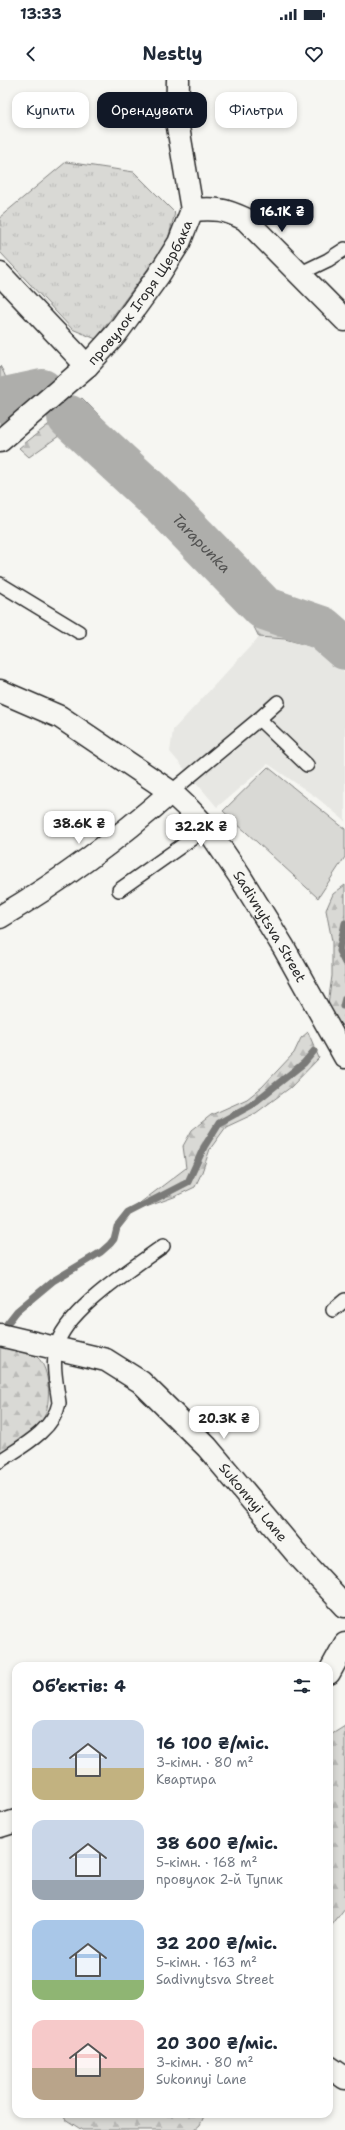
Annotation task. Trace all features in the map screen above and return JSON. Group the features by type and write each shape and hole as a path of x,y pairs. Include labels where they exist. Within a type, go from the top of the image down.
{"street":[{"name":"провулок Ігоря Щербака","path":"0,274 87,366 116,334 158,276 178,243 192,210 178,121 178,80"},
{"name":"провулок Ігоря Щербака","path":"192,210 215,208 226,210 245,219 345,320"},
{"path":"0,441 87,366"},
{"name":"Sadivnytsva Street","path":"0,691 60,717 171,792 207,828 224,851 284,948 345,1057"},
{"path":"0,917 29,900 88,859 130,828 171,792"},
{"name":"Sukonnyi Lane","path":"0,1335 106,1360 141,1382 207,1447 296,1553 345,1606"},
{"path":"333,1666 345,1644"},
{"path":"0,1826 12,1822"},
{"path":"333,2070 345,2078"}],"lane":[{"path":"299,274 328,260 345,249"},
{"path":"0,584 79,632"},
{"path":"171,792 278,702"},
{"path":"259,719 307,765"},
{"path":"119,890 207,828"},
{"path":"0,1461 43,1429 58,1411 59,1403 56,1348 67,1326 82,1308 163,1246"},
{"path":"333,1310 345,1300"}],"shaded area":[{"path":"341,631 345,635 345,665 342,663 331,641"},
{"path":"259,637 285,639 317,648 345,672 345,821 316,797 268,764 217,807 170,752 173,730"}],"green space":[{"path":"66,162 134,172 175,213 167,243 96,339 72,329 0,252 0,217"},
{"path":"0,366 7,381 8,397 0,429"},
{"path":"82,398 181,497 236,557 254,588 293,609 339,624 317,648 285,639 259,637 247,613 223,581 190,547 165,526 66,431 29,457 19,448"},
{"path":"268,767 345,829 345,857 318,898 223,811"},
{"path":"345,885 345,1027 339,1023 328,1004 332,976 332,941 326,910 333,894"},
{"path":"308,1032 319,1058 291,1087 256,1113 226,1127 210,1149 195,1187 174,1197 132,1212 132,1209 186,1168 183,1146 192,1130 211,1115 247,1099 262,1087 294,1053 301,1038"},
{"path":"0,1343 24,1349 33,1354 42,1362 47,1379 48,1399 45,1417 41,1423 28,1436 0,1454"},
{"path":"345,1726 345,1908 333,1924 333,1734"},
{"path":"203,2118 200,2125 194,2130 82,2130 65,2119"}],"waterway":[{"name":"Tarapunka","path":"0,400 42,391"},
{"name":"Tarapunka","path":"69,417 163,504 264,608 322,628 345,648"},
{"path":"345,923 339,951 345,963"},
{"path":"343,1006 345,998"},
{"path":"6,1325 17,1311 53,1281 101,1252 110,1244 114,1239 117,1227 128,1213 188,1182 204,1147 219,1123 250,1106 304,1063 314,1051"}]}
